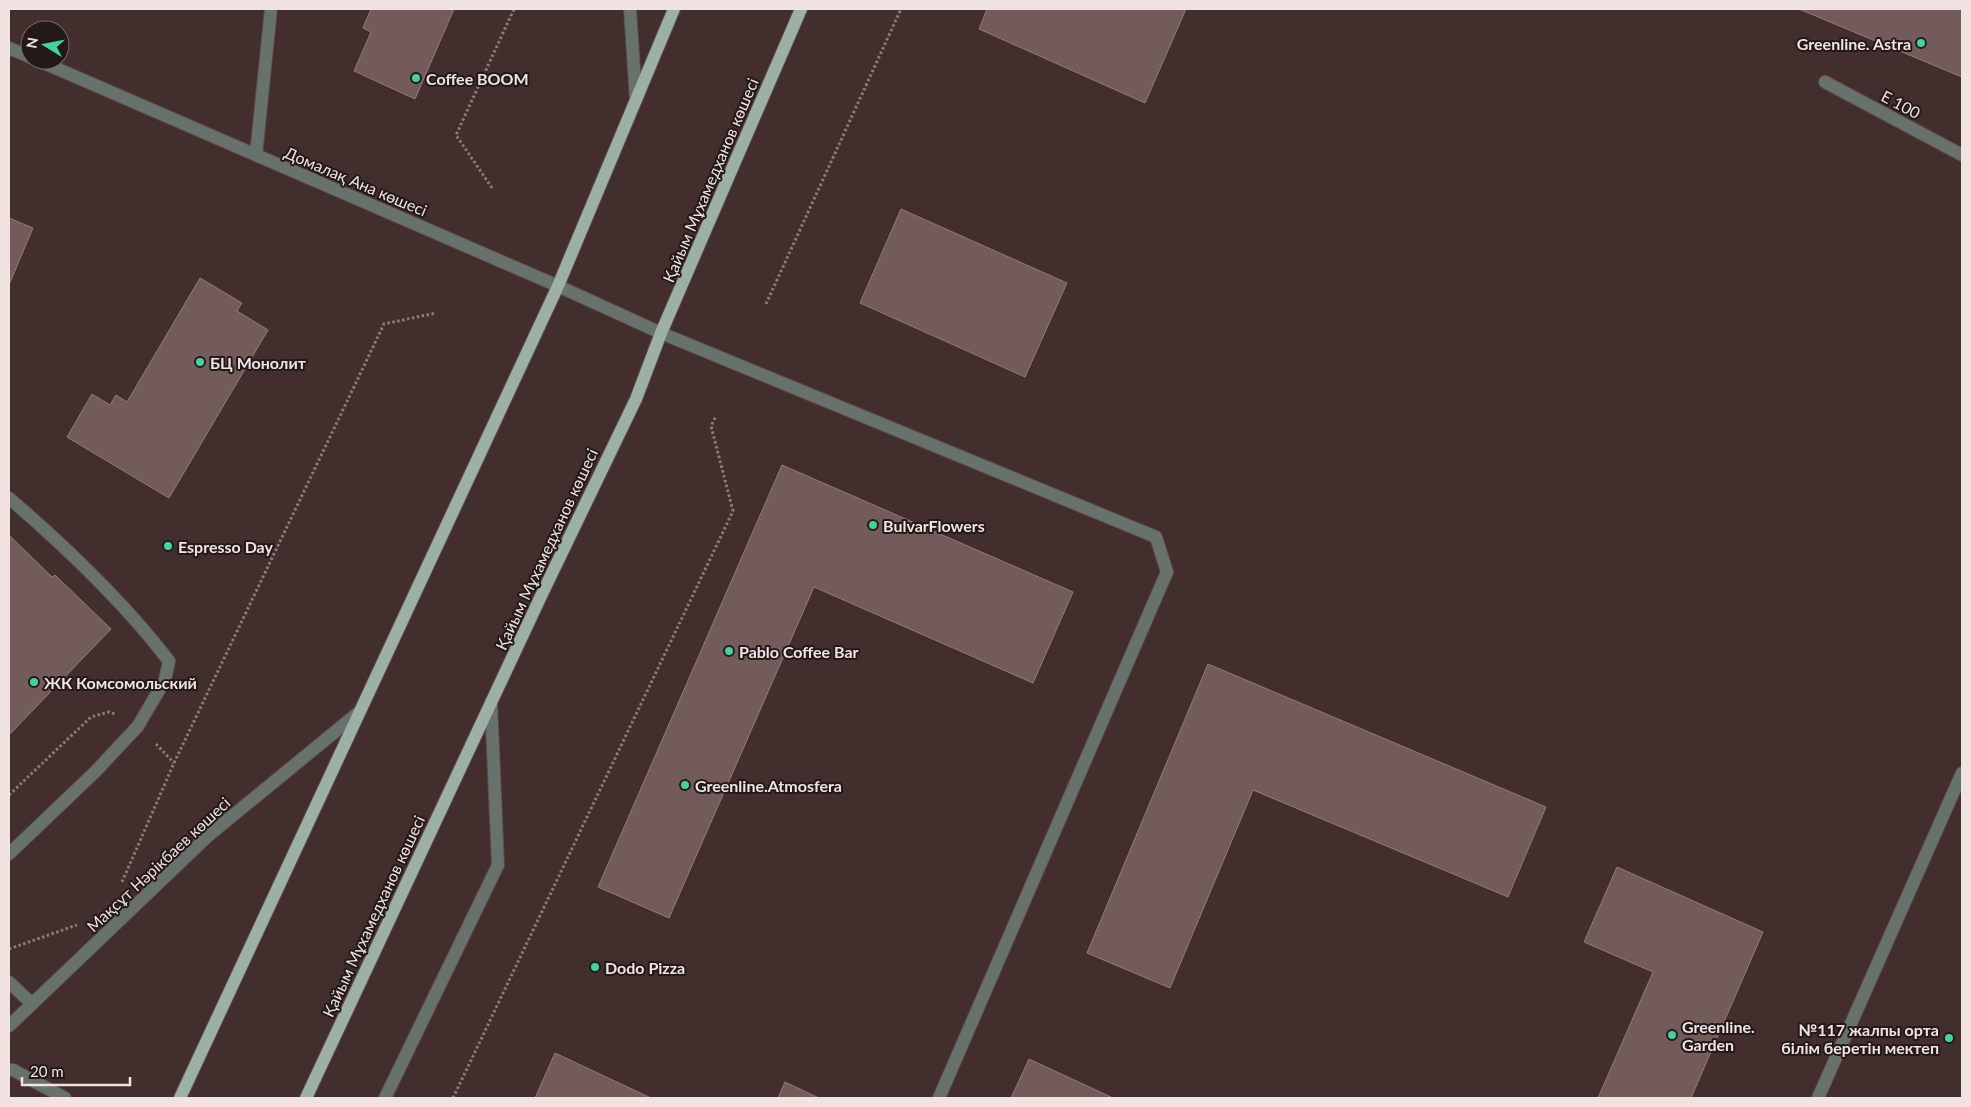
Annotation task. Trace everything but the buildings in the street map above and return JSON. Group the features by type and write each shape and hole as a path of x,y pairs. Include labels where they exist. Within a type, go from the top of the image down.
{"main road":[{"path":"180,1098 558,286 674,9"},
{"name":"Қайым Мұхамедханов көшесі","path":"306,1098 491,702 636,398 661,333 801,9"}],"street":[{"path":"256,155 271,9"},
{"path":"630,9 636,100"},
{"name":"Домалақ Ана көшесі","path":"60,70 558,286 661,333 1156,537 1167,572 939,1098"},
{"name":"E 100","path":"1825,82 1962,155"},
{"path":"9,498 52,536 147,632 169,661 165,680 138,726 96,771 9,854"},
{"path":"385,1098 498,865 491,702"},
{"name":"Мақсұт Нәрікбаев көшесі","path":"9,1026 209,835 358,713"},
{"path":"1818,1098 1962,773"},
{"path":"9,982 32,1004"},
{"path":"9,1070 13,1070 65,1098"}],"path":[{"path":"492,188 456,135 514,9"},
{"path":"766,304 901,9"},
{"path":"120,886 174,763 384,324 436,313"},
{"path":"453,1098 733,511 712,426 716,416"},
{"path":"9,795 91,717 109,712 138,726"},
{"path":"9,949 86,922"}],"place":[{"name":"Greenline. Astra","path":"1921,43"},
{"name":"Coffee BOOM","path":"416,78"},
{"name":"БЦ Монолит","path":"200,362"},
{"name":"BulvarFlowers","path":"873,525"},
{"name":"Espresso Day","path":"168,546"},
{"name":"Pablo Coffee Bar","path":"729,651"},
{"name":"ЖК Комсомольский","path":"34,682"},
{"name":"Greenline.Atmosfera","path":"685,785"},
{"name":"Dodo Pizza","path":"595,967"},
{"name":"Greenline. Garden","path":"1672,1035"},
{"name":"№117 жалпы орта білім беретін мектеп","path":"1949,1038"}]}
